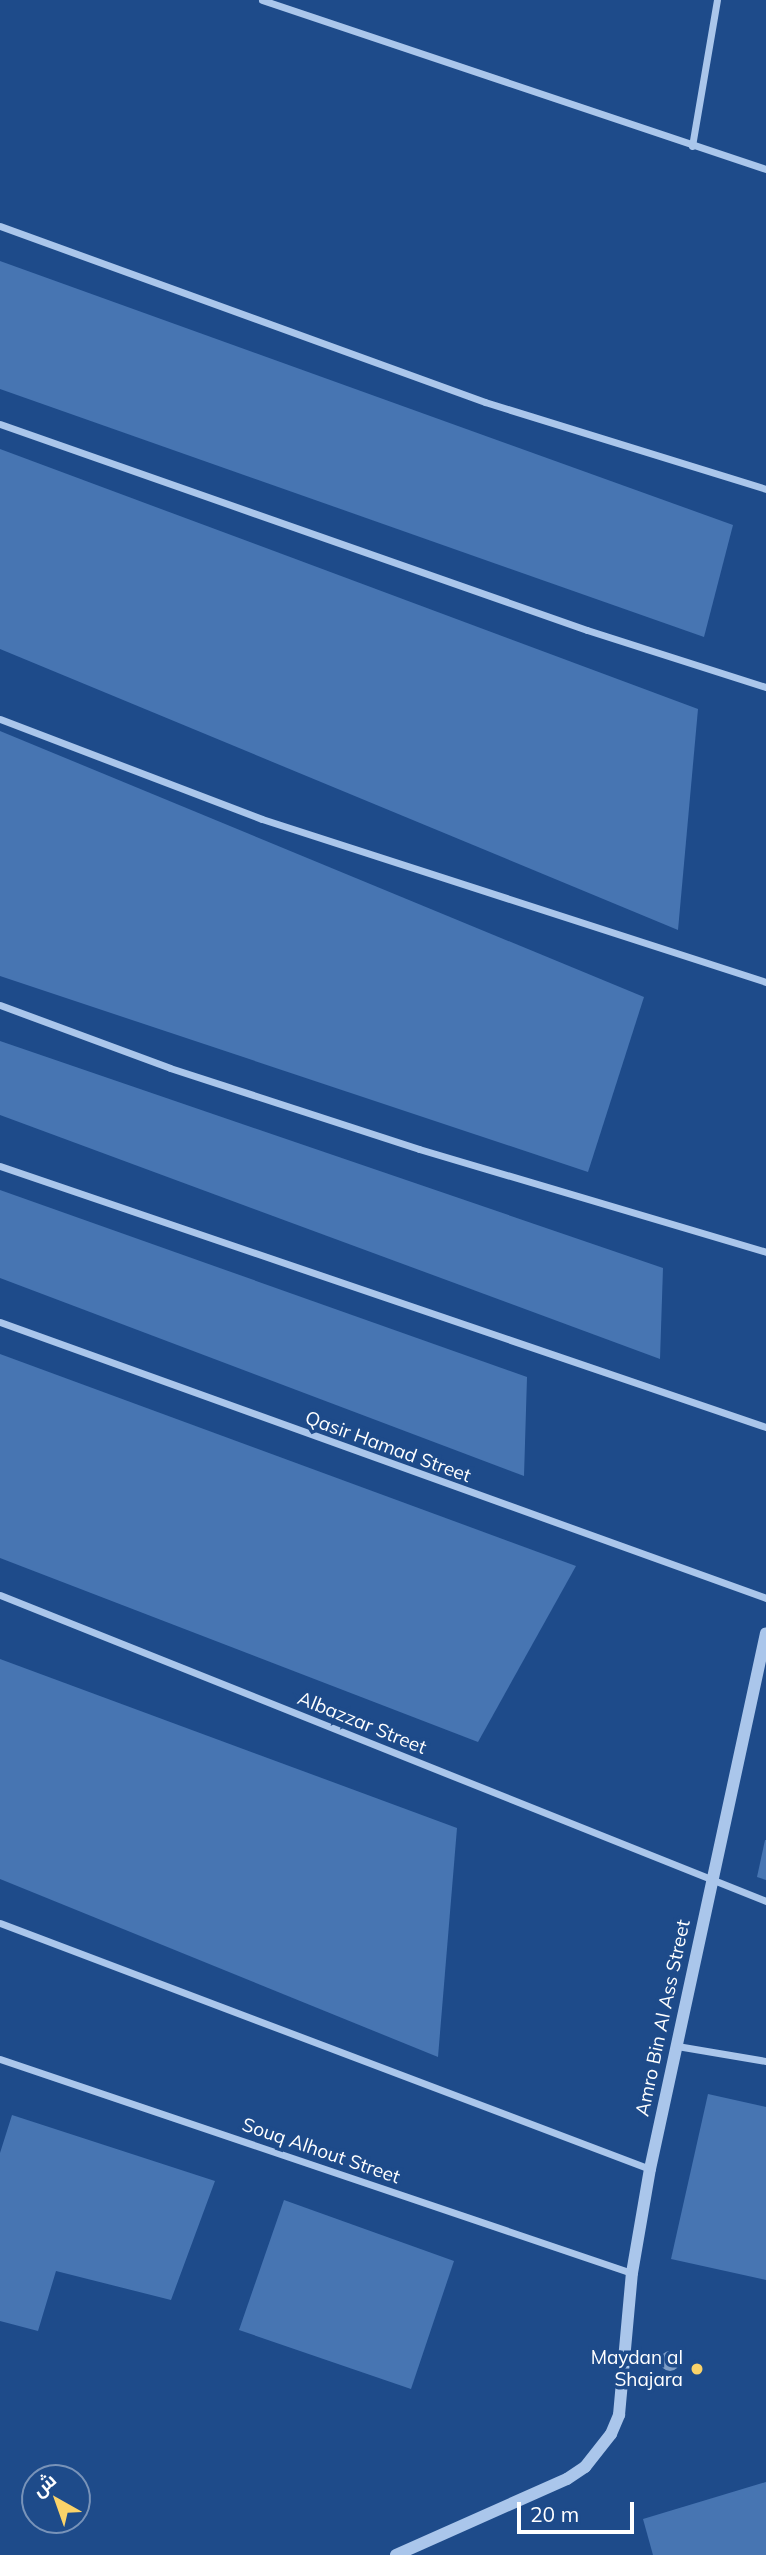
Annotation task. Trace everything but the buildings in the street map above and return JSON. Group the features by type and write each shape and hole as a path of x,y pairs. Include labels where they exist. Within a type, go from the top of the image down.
{"street":[{"path":"262,0 766,169"},
{"path":"692,146 717,0"},
{"path":"0,226 485,402 766,489"},
{"path":"0,424 587,630 766,687"},
{"path":"0,719 262,819 766,982"},
{"path":"0,1005 170,1068 393,1140 766,1252"},
{"path":"0,1166 766,1427"},
{"name":"Qasir Hamad Street","path":"0,1322 766,1598"},
{"name":"Albazzar Street","path":"0,1595 712,1882 766,1900"},
{"name":"Amro Bin Al Ass Street","path":"396,2555 567,2479 600,2452 619,2414 632,2273 650,2169 766,1633"},
{"path":"0,1923 650,2169"},
{"path":"677,2046 766,2061"},
{"name":"Souq Alhout Street","path":"0,2059 632,2273"}],"place":[{"name":"Maydan al Shajara","path":"697,2369"}]}
